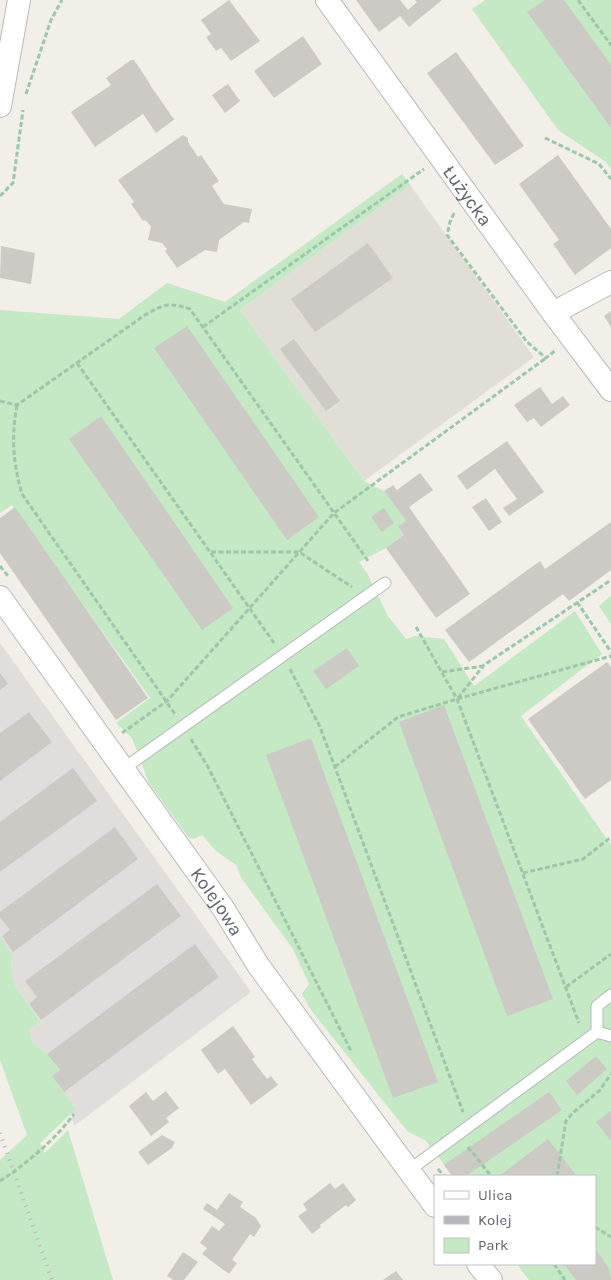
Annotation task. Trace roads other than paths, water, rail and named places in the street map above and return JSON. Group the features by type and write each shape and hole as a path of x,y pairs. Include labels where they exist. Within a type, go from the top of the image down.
{"street":[{"path":"0,106 18,0"},
{"path":"5,76 33,0"},
{"name":"Łużycka","path":"327,0 553,313 611,390"},
{"path":"553,313 611,282"},
{"name":"Kolejowa","path":"6,589 123,769 223,908 258,965 434,1205"},
{"path":"479,1265 491,1280"}],"lane":[{"path":"123,769 385,583"},
{"path":"597,1032 597,1006 611,995"},
{"path":"408,1171 597,1032"},
{"path":"597,1032 611,1036"}],"railway":[{"path":"0,1133 52,1280"}]}
